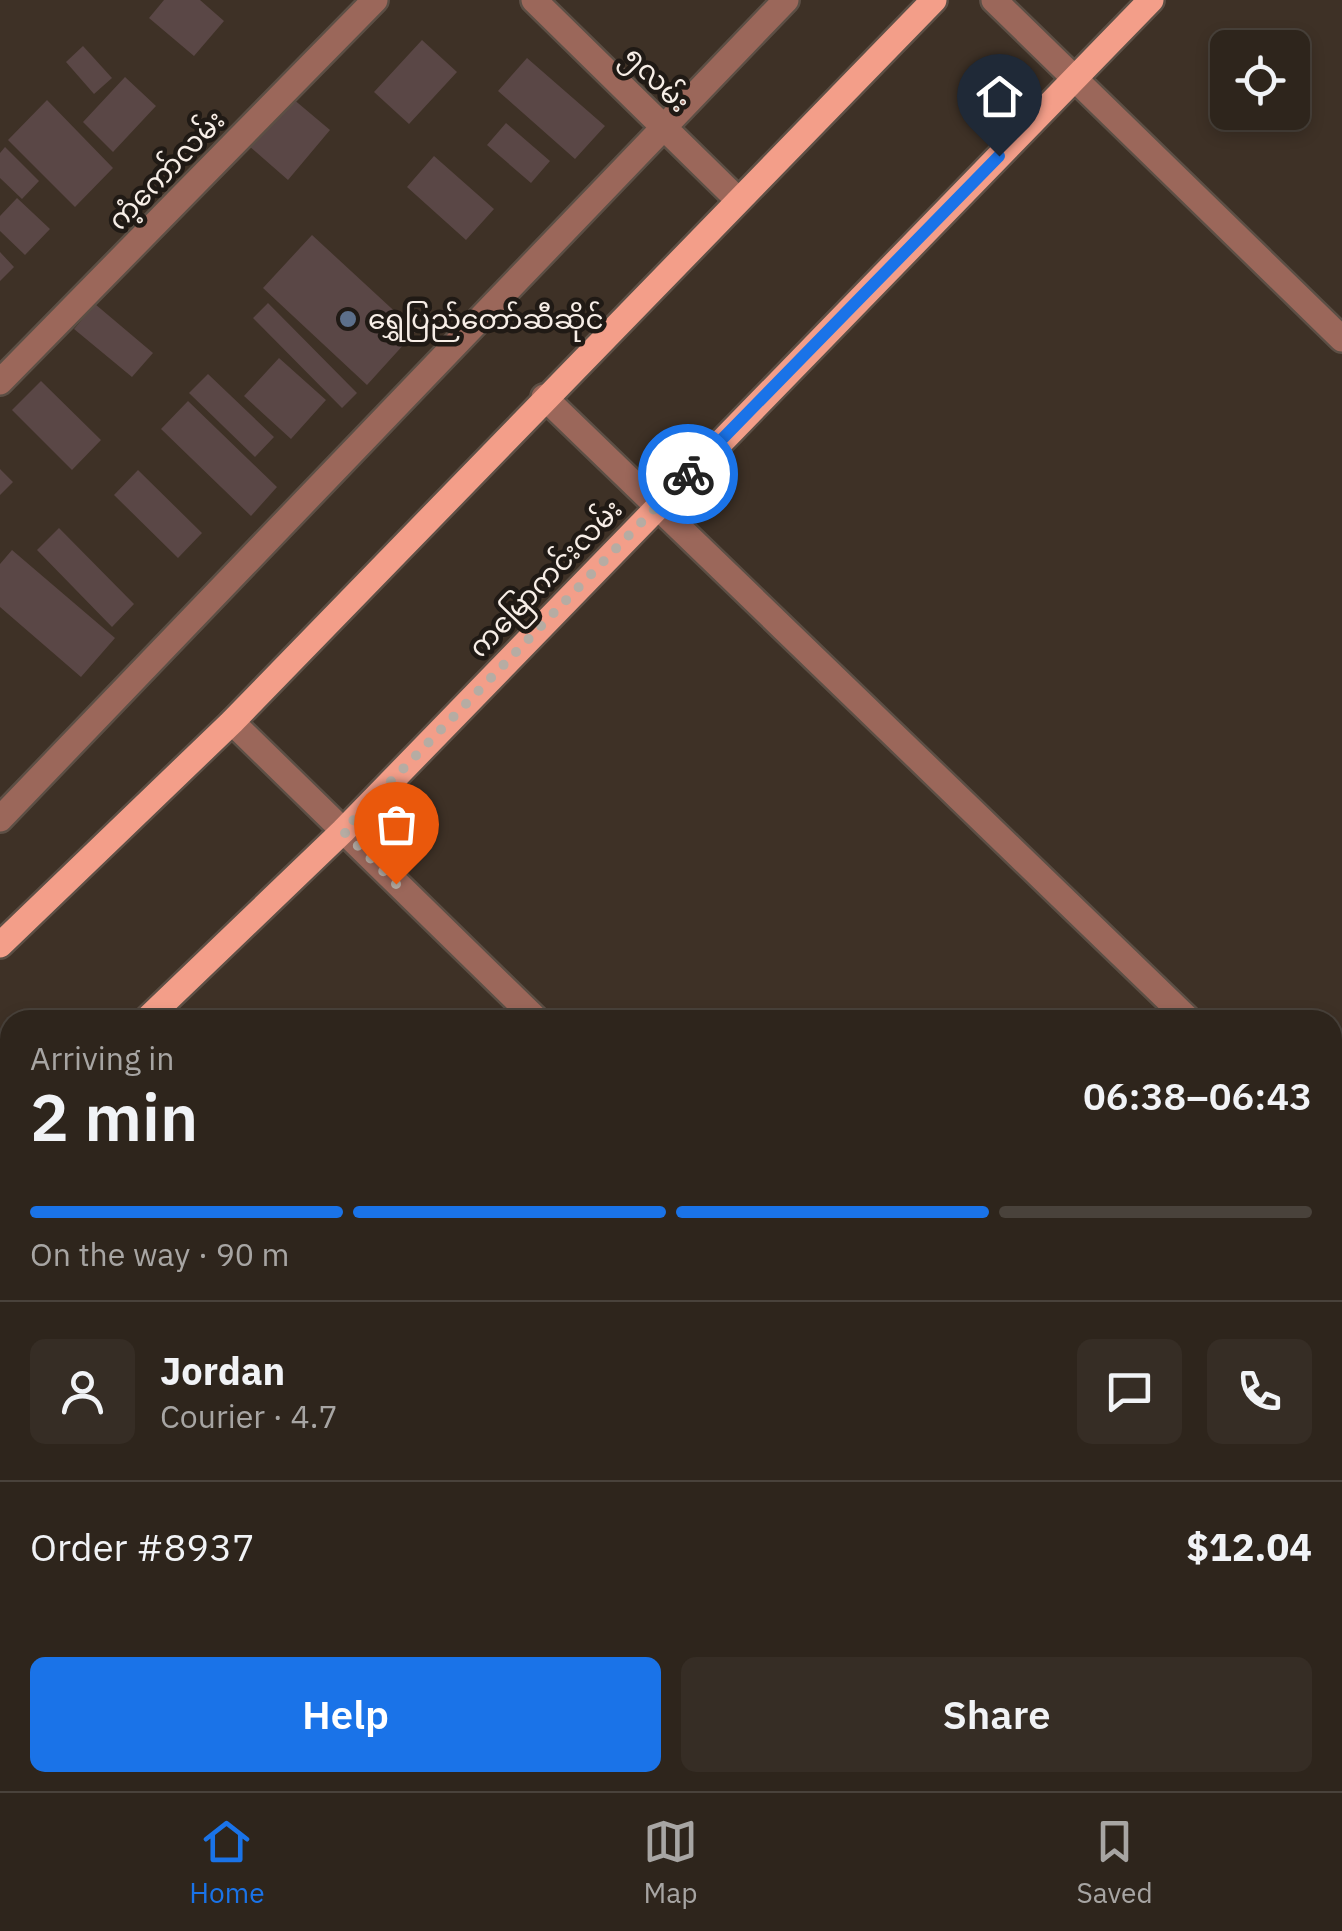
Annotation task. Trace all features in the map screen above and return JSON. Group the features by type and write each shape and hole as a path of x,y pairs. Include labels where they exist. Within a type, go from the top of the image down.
{"main road":[{"path":"0,945 232,722 934,0"},
{"name":"ကမြောကင်းလမ်း","path":"156,1010 343,831 1151,0"}],"street":[{"name":"ကံ့ကော်လမ်း","path":"0,382 375,0"},
{"name":"၅လမ်း","path":"534,0 738,200"},
{"path":"0,819 786,0"},
{"path":"994,0 1342,339"},
{"path":"544,397 1178,1010"},
{"path":"232,722 527,1010"}],"building":[{"path":"164,0 200,0 224,21 194,56 149,18"},
{"path":"422,40 457,72 409,124 374,92"},
{"path":"83,46 112,78 94,94 66,62"},
{"path":"527,58 605,126 575,159 498,91"},
{"path":"125,77 156,106 113,152 83,122"},
{"path":"292,98 330,130 288,180 249,146"},
{"path":"47,100 113,168 75,207 8,140"},
{"path":"506,123 550,161 531,183 487,145"},
{"path":"5,147 39,181 22,199 0,178 0,153"},
{"path":"434,156 494,209 466,240 407,187"},
{"path":"17,198 50,229 25,255 0,231 0,216"},
{"path":"312,235 416,331 367,385 263,288"},
{"path":"0,252 14,267 0,281"},
{"path":"268,303 357,393 342,408 253,318"},
{"path":"95,304 153,353 132,377 74,329"},
{"path":"279,358 326,400 291,439 244,396"},
{"path":"208,374 274,437 255,457 189,393"},
{"path":"41,381 101,440 72,470 12,410"},
{"path":"188,401 277,487 251,516 161,429"},
{"path":"0,469 13,482 0,495"},
{"path":"138,470 202,533 178,558 114,495"},
{"path":"59,528 134,604 112,627 37,550"},
{"path":"12,550 115,638 81,677 0,607 0,564"}],"way so far":[{"path":"396,884 343,831 688,474"}],"place":[{"name":"ရွှေပြည်တော်ဆီဆိုင်","path":"348,319"}],"route":[{"path":"688,474 999,156"}]}
